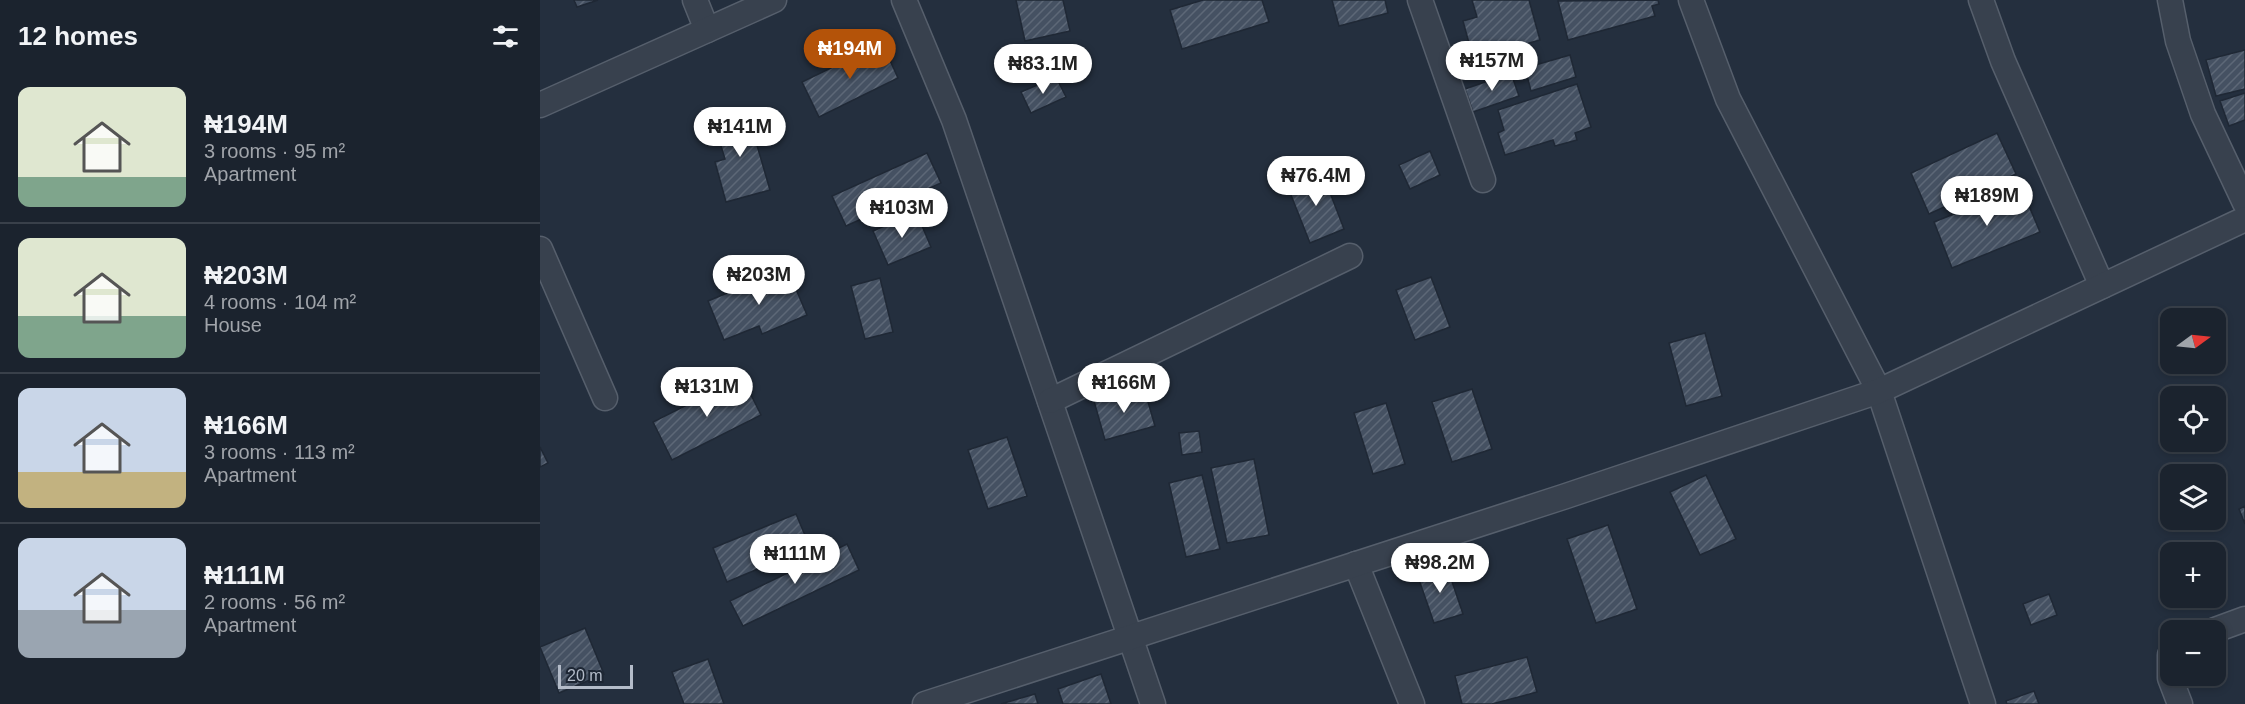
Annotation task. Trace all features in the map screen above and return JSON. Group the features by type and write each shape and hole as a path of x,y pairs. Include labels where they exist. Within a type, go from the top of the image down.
{"street":[{"path":"695,0 707,30"},
{"path":"540,105 774,0"},
{"path":"904,0 954,120 1153,704"},
{"path":"1420,0 1482,180"},
{"path":"1691,0 1728,99 1879,391 1983,704"},
{"path":"1981,0 2003,61 2102,286"},
{"path":"2170,0 2178,41 2204,114 2245,203"},
{"path":"925,704 1879,391 2245,219"},
{"path":"540,249 605,398"},
{"path":"1050,401 1350,256"},
{"path":"1356,564 1412,704"},
{"path":"2226,626 2245,620"},
{"path":"2173,686 2180,704"}],"building":[{"path":"574,0 598,0 577,7"},
{"path":"1016,0 1063,0 1070,31 1025,41"},
{"path":"1203,0 1262,0 1269,22 1182,49 1170,10"},
{"path":"1332,0 1385,0 1388,13 1339,26"},
{"path":"1472,0 1529,0 1540,40 1529,43 1532,55 1492,66 1489,54 1473,58 1463,21 1477,17"},
{"path":"1658,0 1659,4 1652,6 1655,16 1568,40 1558,1"},
{"path":"882,43 898,78 819,117 802,82"},
{"path":"2245,50 2245,89 2216,96 2206,60"},
{"path":"1570,55 1576,77 1531,91 1525,68"},
{"path":"1511,73 1519,96 1473,112 1465,89"},
{"path":"1056,77 1066,97 1031,113 1021,92"},
{"path":"1577,84 1591,127 1575,133 1577,140 1555,146 1553,140 1505,155 1498,133 1504,130 1498,110"},
{"path":"2245,93 2245,120 2229,126 2220,101"},
{"path":"747,111 770,190 726,202 715,162 725,159 713,120"},
{"path":"1997,133 2016,174 1929,214 1911,173"},
{"path":"1430,151 1440,175 1410,189 1399,165"},
{"path":"927,153 941,183 846,226 832,196"},
{"path":"1322,172 1344,229 1310,243 1287,185"},
{"path":"2021,187 2040,232 1952,268 1934,222"},
{"path":"916,212 931,247 888,265 873,231"},
{"path":"787,268 807,315 762,334 759,326 724,340 708,301"},
{"path":"1431,277 1450,327 1415,340 1396,290"},
{"path":"880,278 893,332 865,339 851,286"},
{"path":"1705,333 1722,396 1686,406 1669,343"},
{"path":"742,377 761,415 672,460 653,422"},
{"path":"1144,388 1155,426 1105,440 1094,401"},
{"path":"1472,389 1492,449 1452,462 1432,402"},
{"path":"1386,403 1405,464 1373,474 1354,413"},
{"path":"1199,431 1202,452 1182,455 1179,433"},
{"path":"1007,437 1027,496 988,509 968,450"},
{"path":"540,447 548,463 540,467"},
{"path":"1254,459 1269,535 1227,543 1211,468"},
{"path":"1202,475 1220,549 1186,557 1169,483"},
{"path":"1706,475 1736,539 1700,555 1670,492"},
{"path":"2245,506 2245,524 2239,509"},
{"path":"796,514 810,547 727,582 713,548"},
{"path":"1608,525 1637,609 1596,623 1567,539"},
{"path":"847,544 859,570 743,626 730,601"},
{"path":"1446,564 1463,614 1434,623 1417,574"},
{"path":"2049,594 2057,615 2031,625 2023,604"},
{"path":"585,628 604,674 559,693 540,647"},
{"path":"1527,657 1537,692 1492,704 1462,704 1455,676"},
{"path":"708,659 724,704 684,704 672,672"},
{"path":"1101,674 1111,704 1063,704 1058,689"},
{"path":"2034,691 2039,704 2007,704 2006,701"},
{"path":"1035,694 1038,704 1001,704"}]}
